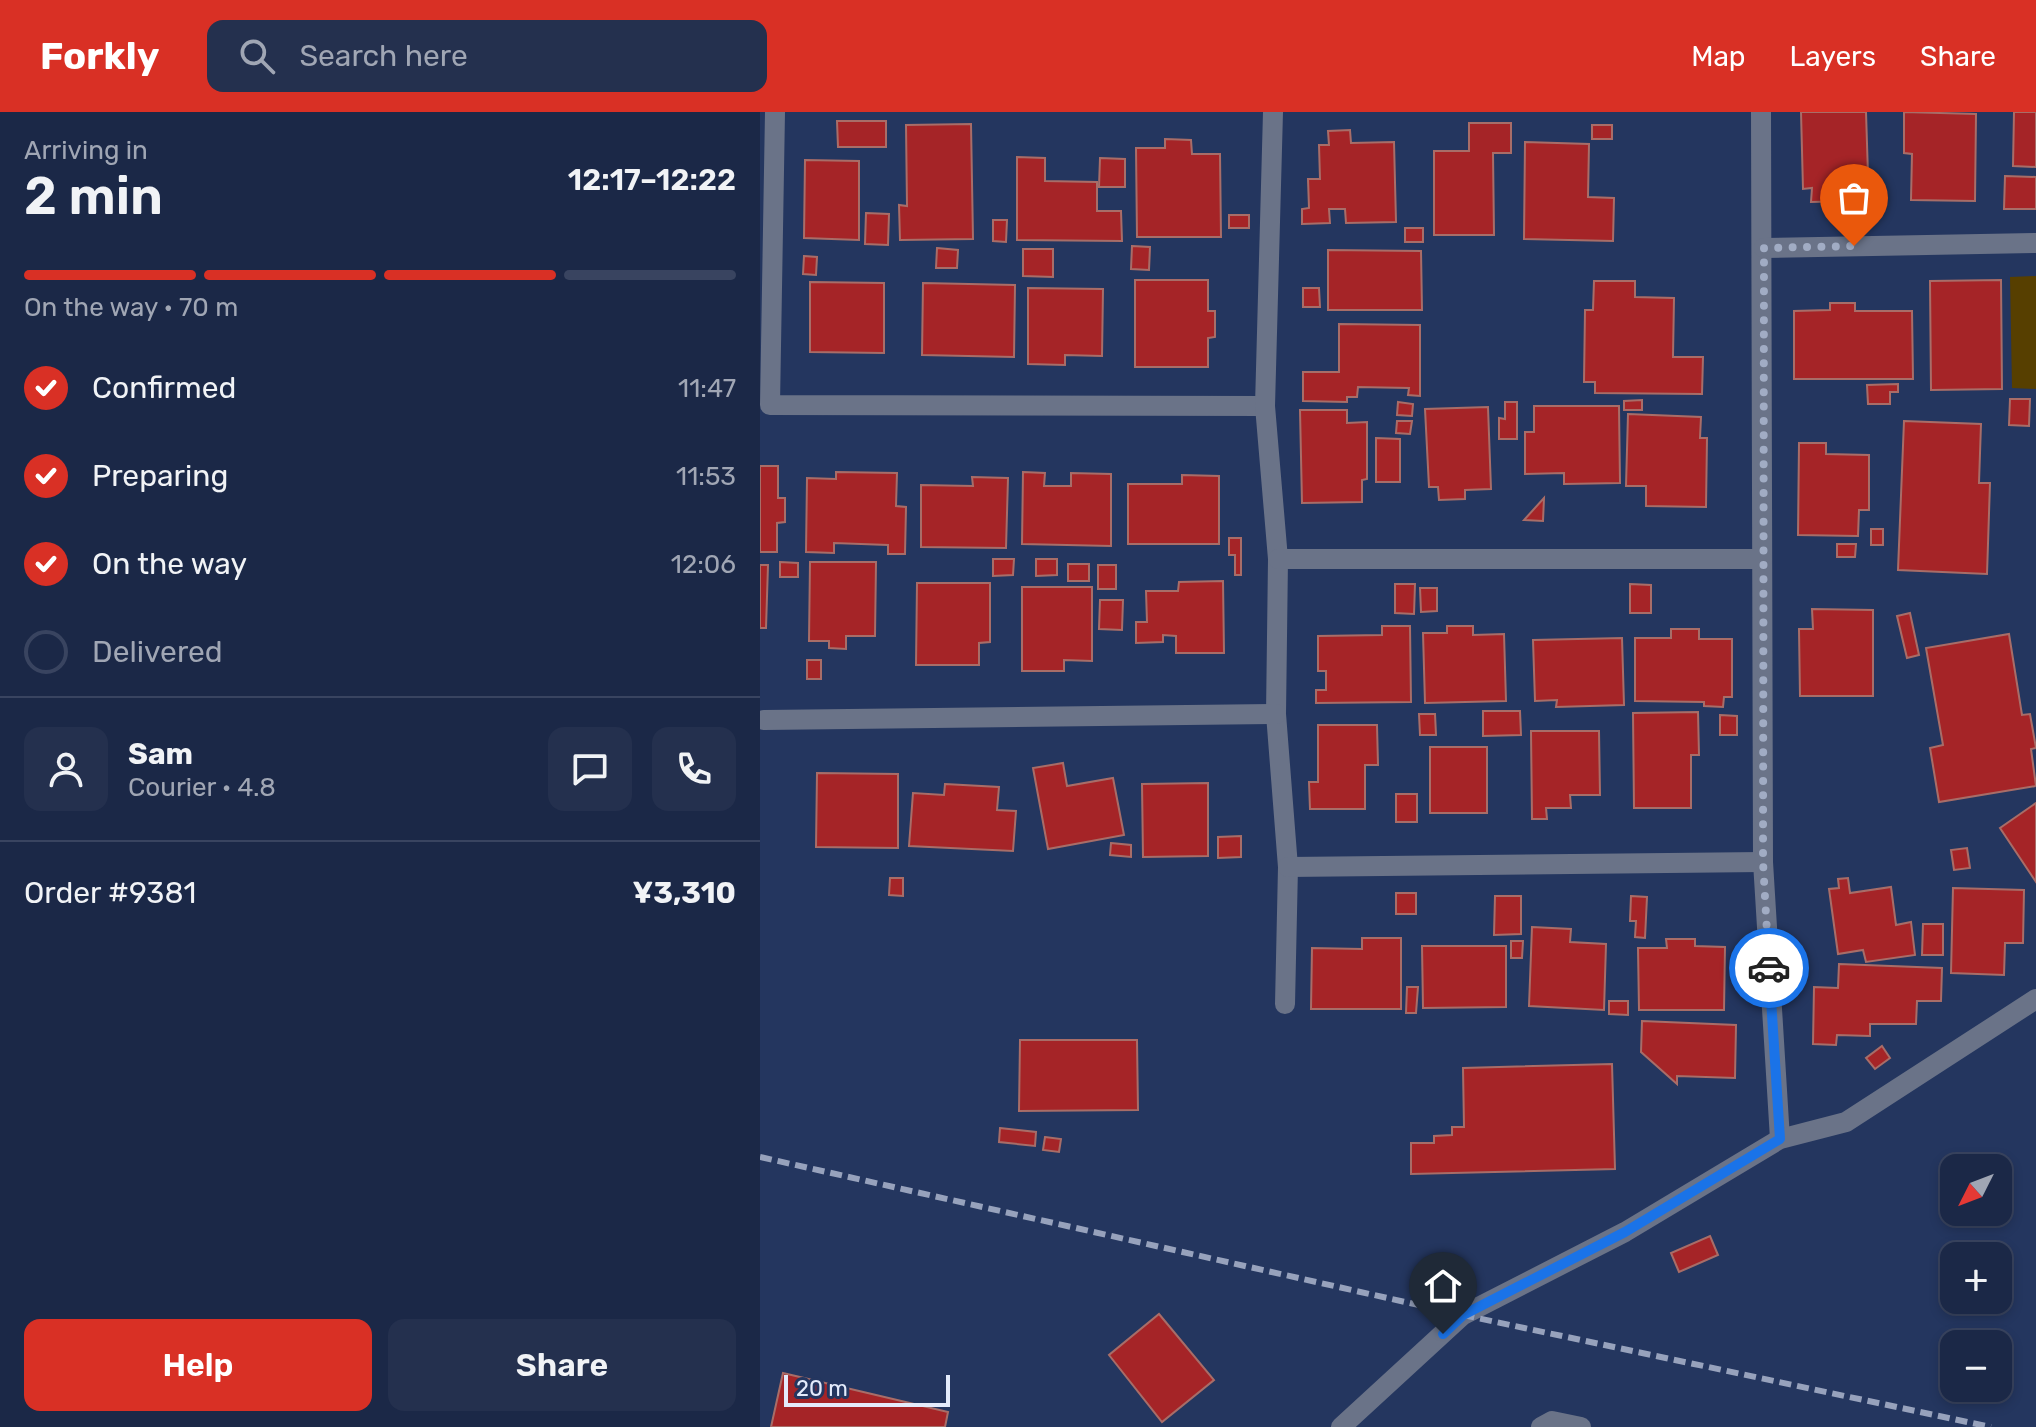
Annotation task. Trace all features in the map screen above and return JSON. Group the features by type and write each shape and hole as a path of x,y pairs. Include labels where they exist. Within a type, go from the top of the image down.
{"street":[{"path":"775,112 765,405 1265,406"},
{"path":"1273,112 1265,406 1278,559 1276,714 1288,867 1285,1004"},
{"path":"1761,112 1764,248 1763,862 1780,1139"},
{"path":"1764,248 2036,243"},
{"path":"1278,559 1762,559"},
{"path":"764,720 1276,714"},
{"path":"1288,867 1763,862"},
{"path":"1341,1427 1463,1315 1625,1232 1780,1139 1846,1122 2036,999"},
{"path":"1541,1427 1552,1421 1581,1427"}],"shaded area":[{"path":"2036,276 2036,389 2012,388 2010,277"}],"building":[{"path":"1801,112 1866,112 1868,175 1851,176 1853,201 1811,202 1812,188 1803,189"},
{"path":"1904,112 1976,114 1975,201 1911,200 1912,154 1904,153"},
{"path":"2014,112 2036,112 2036,167 2013,166"},
{"path":"837,121 886,121 886,147 838,147"},
{"path":"1469,123 1511,123 1511,153 1493,153 1494,235 1434,235 1434,151 1469,151"},
{"path":"971,124 973,239 900,240 899,205 907,206 906,125"},
{"path":"1592,125 1612,125 1612,139 1592,139"},
{"path":"1350,130 1351,143 1394,142 1396,222 1346,223 1345,209 1329,209 1330,223 1302,224 1302,209 1309,208 1308,179 1320,179 1319,145 1329,145 1328,131"},
{"path":"1165,139 1191,140 1192,154 1220,154 1221,237 1137,237 1136,148 1165,148"},
{"path":"1525,142 1589,144 1588,197 1614,198 1613,241 1524,239"},
{"path":"1017,157 1045,158 1045,181 1097,182 1097,211 1121,211 1122,241 1017,240"},
{"path":"1100,158 1125,159 1125,187 1099,187"},
{"path":"805,160 859,161 859,240 804,238"},
{"path":"2005,176 2036,177 2036,209 2004,209"},
{"path":"866,213 889,214 888,245 865,244"},
{"path":"1229,215 1249,215 1249,228 1229,228"},
{"path":"993,220 1007,220 1006,242 993,241"},
{"path":"1405,228 1423,228 1423,242 1405,242"},
{"path":"1132,246 1150,247 1149,270 1131,269"},
{"path":"937,248 958,250 957,268 936,268"},
{"path":"1023,249 1053,249 1053,277 1023,276"},
{"path":"1328,250 1421,251 1422,310 1328,310"},
{"path":"804,256 817,257 816,275 803,274"},
{"path":"1135,280 1208,280 1208,311 1215,311 1215,337 1208,338 1208,367 1135,367"},
{"path":"2001,280 2002,389 1931,390 1930,281"},
{"path":"1594,281 1635,281 1635,297 1674,298 1673,357 1703,357 1702,394 1595,393 1595,382 1584,382 1585,310 1593,310"},
{"path":"810,282 884,283 884,353 810,352"},
{"path":"923,283 1015,285 1014,357 922,355"},
{"path":"1028,288 1103,289 1102,356 1065,355 1065,365 1028,364"},
{"path":"1303,288 1319,288 1320,307 1303,307"},
{"path":"1830,303 1855,303 1855,311 1912,311 1913,379 1794,379 1794,311 1830,310"},
{"path":"1339,324 1420,325 1420,396 1408,395 1409,388 1358,387 1357,397 1347,397 1347,402 1303,401 1303,372 1339,372"},
{"path":"1898,384 1898,392 1890,392 1890,404 1868,404 1867,385"},
{"path":"2010,399 2030,399 2029,426 2009,425"},
{"path":"1642,400 1642,410 1624,410 1624,401"},
{"path":"1398,402 1413,404 1412,416 1397,415"},
{"path":"1505,402 1517,402 1517,439 1499,439 1499,418 1505,419"},
{"path":"1534,406 1619,406 1620,483 1564,484 1564,473 1525,474 1525,432 1534,432"},
{"path":"1488,407 1491,489 1465,490 1465,499 1439,500 1438,487 1429,487 1425,409"},
{"path":"1300,410 1347,410 1347,423 1367,422 1367,479 1362,480 1362,502 1302,503"},
{"path":"1628,414 1701,417 1700,438 1707,438 1706,507 1646,506 1646,486 1626,486"},
{"path":"1397,421 1412,421 1410,434 1396,433"},
{"path":"1904,421 1981,424 1979,483 1990,483 1987,574 1898,570"},
{"path":"1376,438 1400,439 1400,482 1376,482"},
{"path":"1799,443 1826,443 1826,454 1869,455 1869,510 1859,510 1858,536 1798,535"},
{"path":"760,466 778,466 778,498 785,498 785,522 777,523 777,552 760,552"},
{"path":"836,472 897,473 896,506 906,507 905,554 888,554 888,545 834,543 834,553 806,552 807,478 836,479"},
{"path":"1023,472 1045,473 1044,486 1071,486 1071,473 1111,474 1111,546 1022,544"},
{"path":"1182,475 1219,476 1219,544 1128,544 1128,484 1182,484"},
{"path":"972,477 1008,478 1006,548 921,547 921,485 973,486"},
{"path":"1544,498 1543,521 1524,520"},
{"path":"1871,529 1883,529 1883,545 1871,545"},
{"path":"1229,538 1241,538 1241,575 1235,575 1235,555 1229,555"},
{"path":"1837,544 1856,544 1855,557 1837,557"},
{"path":"993,559 1014,559 1013,575 993,576"},
{"path":"1036,559 1057,559 1057,575 1036,576"},
{"path":"780,562 798,563 798,577 780,577"},
{"path":"810,562 876,562 875,636 846,636 846,649 829,648 829,641 809,641"},
{"path":"1068,564 1089,564 1089,581 1068,581"},
{"path":"760,565 768,565 766,628 760,628"},
{"path":"1098,565 1116,565 1116,589 1098,589"},
{"path":"1223,581 1224,653 1176,653 1176,636 1163,635 1163,642 1136,643 1136,622 1147,622 1146,591 1178,591 1179,582"},
{"path":"917,583 990,583 990,642 979,643 979,665 916,665"},
{"path":"1395,584 1415,584 1414,614 1395,613"},
{"path":"1630,584 1651,585 1651,613 1630,613"},
{"path":"1022,587 1092,587 1092,661 1064,660 1064,671 1022,671"},
{"path":"1420,588 1437,588 1437,611 1421,612"},
{"path":"1100,600 1123,600 1122,630 1099,629"},
{"path":"1812,609 1873,610 1873,696 1800,696 1799,629 1813,629"},
{"path":"1910,613 1919,655 1907,658 1897,616"},
{"path":"1382,626 1410,626 1411,702 1316,703 1316,690 1326,690 1326,671 1318,671 1318,636 1382,635"},
{"path":"1447,626 1473,626 1473,635 1504,634 1506,701 1425,703 1423,633 1447,633"},
{"path":"1671,629 1699,629 1699,639 1732,639 1732,697 1724,697 1723,707 1704,706 1704,702 1635,701 1635,638 1671,638"},
{"path":"2009,634 2022,715 2030,714 2036,748 2031,749 2036,786 1939,802 1930,748 1943,745 1926,648"},
{"path":"1622,638 1624,705 1556,707 1557,700 1535,701 1533,640"},
{"path":"807,660 821,660 821,679 807,679"},
{"path":"1483,711 1520,711 1521,735 1483,736"},
{"path":"1698,712 1699,755 1691,755 1691,808 1634,808 1633,713"},
{"path":"1419,714 1435,714 1436,735 1420,735"},
{"path":"1720,715 1737,716 1737,735 1720,735"},
{"path":"1318,725 1377,725 1378,765 1365,765 1365,809 1310,809 1309,782 1318,782"},
{"path":"1531,731 1599,731 1600,795 1570,795 1571,808 1546,808 1547,819 1532,819"},
{"path":"1430,747 1487,747 1487,813 1430,813"},
{"path":"1063,763 1067,786 1113,778 1124,835 1048,849 1033,768"},
{"path":"817,773 898,774 898,848 816,847"},
{"path":"1208,783 1208,856 1143,857 1142,784"},
{"path":"945,784 999,787 997,810 1016,811 1013,851 909,846 913,793 944,795"},
{"path":"1396,794 1417,794 1417,822 1396,822"},
{"path":"2036,803 2036,882 2000,828"},
{"path":"1241,836 1241,857 1218,858 1218,837"},
{"path":"1111,843 1131,845 1131,857 1110,855"},
{"path":"1967,848 1970,868 1954,870 1951,850"},
{"path":"890,878 903,878 903,896 889,895"},
{"path":"1848,878 1850,893 1891,887 1896,925 1911,922 1915,955 1866,962 1863,950 1838,954 1829,889 1839,888 1838,879"},
{"path":"1953,888 2024,890 2023,943 2005,943 2004,975 1951,973"},
{"path":"1396,893 1416,893 1416,914 1396,914"},
{"path":"1495,896 1521,896 1521,934 1494,935"},
{"path":"1631,896 1647,897 1645,938 1635,937 1636,921 1630,921"},
{"path":"1923,924 1943,924 1943,955 1922,955"},
{"path":"1532,927 1571,929 1570,942 1606,944 1604,1010 1529,1006"},
{"path":"1362,938 1401,938 1401,1009 1311,1009 1312,948 1362,949"},
{"path":"1666,939 1695,939 1695,946 1725,947 1724,1010 1639,1010 1638,948 1667,948"},
{"path":"1511,941 1523,941 1522,958 1511,958"},
{"path":"1422,946 1506,946 1506,1007 1423,1008"},
{"path":"1839,964 1942,968 1941,1001 1917,1001 1916,1024 1870,1024 1870,1036 1837,1035 1836,1045 1813,1044 1814,987 1838,988"},
{"path":"1407,987 1418,987 1416,1013 1406,1013"},
{"path":"1609,1001 1628,1001 1628,1015 1609,1014"},
{"path":"1642,1021 1736,1025 1735,1078 1677,1076 1677,1084 1641,1052"},
{"path":"1020,1040 1137,1040 1138,1110 1019,1111"},
{"path":"1882,1046 1890,1058 1875,1069 1866,1058"},
{"path":"1612,1064 1615,1169 1411,1174 1411,1143 1434,1143 1434,1136 1452,1135 1452,1127 1464,1127 1463,1068"},
{"path":"1000,1128 1036,1132 1035,1146 999,1142"},
{"path":"1045,1137 1061,1139 1059,1152 1043,1150"},
{"path":"1710,1236 1718,1255 1679,1272 1671,1253"},
{"path":"1159,1314 1214,1380 1162,1422 1109,1355"},
{"path":"783,1373 948,1412 945,1427 771,1427"}],"railway":[{"path":"760,1157 1463,1315 1991,1427"}],"way so far":[{"path":"1769,968 1763,862 1764,248 1854,246"}],"route":[{"path":"1443,1334 1463,1315 1625,1232 1780,1139 1769,968"}]}
